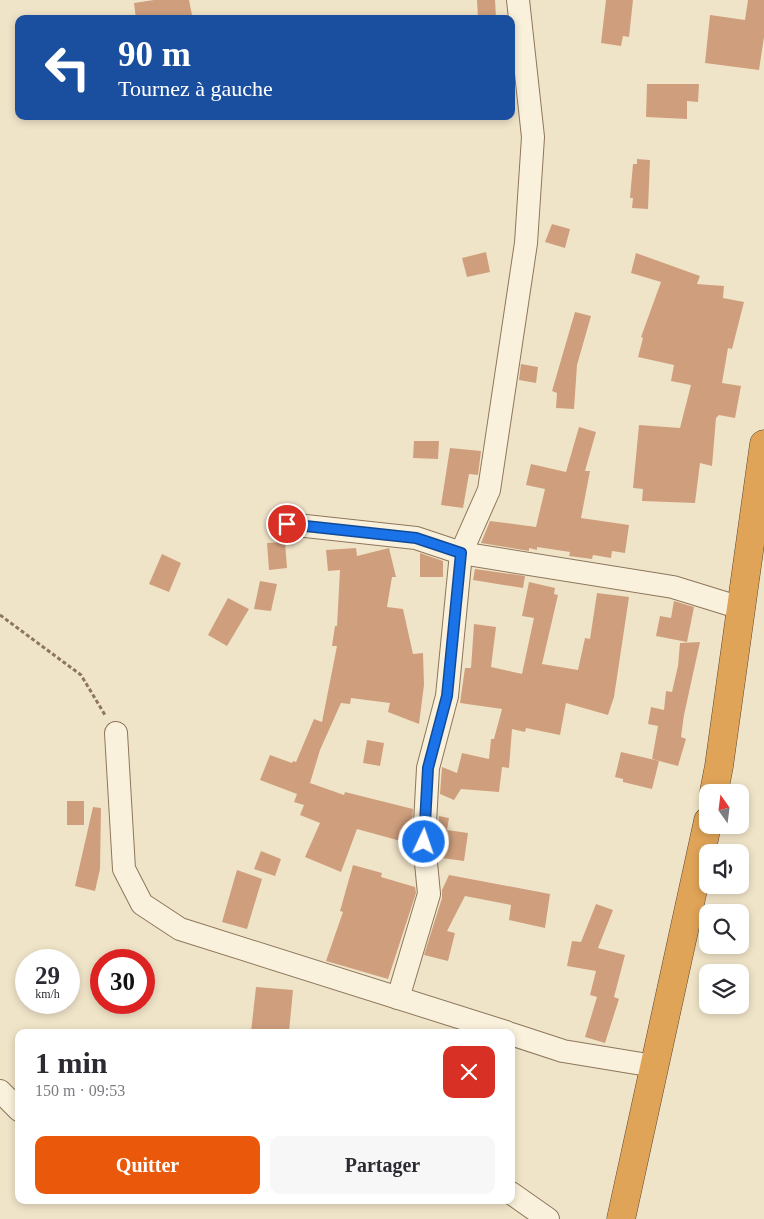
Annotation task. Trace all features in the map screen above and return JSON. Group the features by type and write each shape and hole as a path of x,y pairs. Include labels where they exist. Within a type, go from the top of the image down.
{"highway":[{"path":"716,784 764,444"},
{"path":"621,1219 705,834"}],"street":[{"path":"398,998 429,894 424,842 428,768 447,696 461,553 488,490 526,243 533,137 518,0"},
{"path":"287,524 416,538 461,553 673,587 741,608"},
{"path":"116,733 124,869 142,904 180,929 496,1029"},
{"path":"515,1035 563,1051 654,1066"},
{"path":"0,1091 15,1106"},
{"path":"515,1196 548,1219"}],"path":[{"path":"0,615 81,675 116,733"}],"building":[{"path":"154,0 189,0 192,15 136,15 134,3"},
{"path":"477,0 495,0 496,15 478,15"},
{"path":"606,0 633,0 629,37 623,36 621,46 601,43"},
{"path":"748,0 764,0 764,37 759,70 705,63 710,15 745,20"},
{"path":"647,84 699,84 698,102 687,101 687,119 646,117"},
{"path":"637,159 650,160 648,209 632,208 633,198 630,198 633,164 637,164"},
{"path":"552,224 570,229 565,248 545,242"},
{"path":"486,252 490,272 467,277 462,258"},
{"path":"636,253 700,276 697,284 724,286 723,298 744,302 732,349 728,348 722,383 741,386 735,418 719,415 716,418 712,466 700,463 695,503 642,501 643,489 633,488 639,425 680,428 691,385 671,381 674,365 638,357 643,338 641,337 661,282 631,273"},
{"path":"575,312 591,316 577,365 574,409 556,408 557,393 552,391"},
{"path":"521,364 538,367 536,383 519,380"},
{"path":"579,427 596,432 585,471 590,471 581,518 629,525 625,553 612,551 611,558 593,555 592,559 569,556 570,552 537,547 537,550 529,548 529,551 481,543 490,521 536,527 545,489 526,485 531,464 566,472"},
{"path":"414,441 439,441 438,459 413,458"},
{"path":"450,448 481,451 478,475 469,474 463,508 441,505"},
{"path":"285,542 287,568 269,570 267,543"},
{"path":"356,548 357,556 389,548 396,577 392,577 387,607 403,609 413,654 423,653 424,685 419,724 388,712 390,703 351,698 350,704 341,703 320,750 310,783 344,795 345,792 413,809 411,834 408,843 357,829 341,872 305,857 320,823 300,815 304,805 294,802 297,794 260,780 270,755 292,763 293,761 296,762 314,719 322,722 337,646 332,646 335,626 337,626 340,570 328,571 326,550"},
{"path":"420,553 443,561 443,577 420,577"},
{"path":"162,554 181,563 169,592 149,584"},
{"path":"475,569 525,576 523,588 473,580"},
{"path":"260,581 277,584 271,611 254,609"},
{"path":"529,582 555,588 554,594 558,595 542,664 578,670 585,638 590,639 597,593 629,597 614,697 608,715 566,703 560,735 526,728 525,732 512,729 509,768 502,767 499,792 461,789 454,800 440,794 442,767 457,773 462,753 489,759 491,739 494,739 502,709 460,703 465,668 471,668 474,624 496,627 491,667 522,674 534,618 522,616"},
{"path":"228,598 249,609 227,646 208,635"},
{"path":"674,601 694,607 687,642 656,636 660,616 671,618"},
{"path":"700,642 684,715 681,737 686,739 678,766 652,759 658,726 648,724 651,707 664,710 666,691 672,692 678,666 680,643"},
{"path":"367,740 384,743 380,766 363,763"},
{"path":"621,752 659,761 652,789 623,782 623,779 615,777"},
{"path":"67,801 84,801 84,825 67,825"},
{"path":"93,807 101,808 100,869 95,891 75,886"},
{"path":"439,816 449,818 447,830 468,833 464,861 442,858 445,839 437,838"},
{"path":"261,851 281,859 275,876 254,869"},
{"path":"353,865 382,873 381,877 415,887 416,893 388,979 326,961 343,912 340,911"},
{"path":"237,870 262,879 247,929 222,922"},
{"path":"449,875 550,894 545,928 509,920 511,905 465,896 447,931 455,933 448,961 424,955 442,898 442,890"},
{"path":"596,904 613,910 598,948 625,955 614,997 619,999 605,1043 585,1037 597,997 590,995 596,971 567,966 572,941 581,942"},
{"path":"256,987 293,990 289,1029 251,1029"}],"route":[{"path":"287,524 416,538 461,553 447,696 428,768 424,842"}]}
